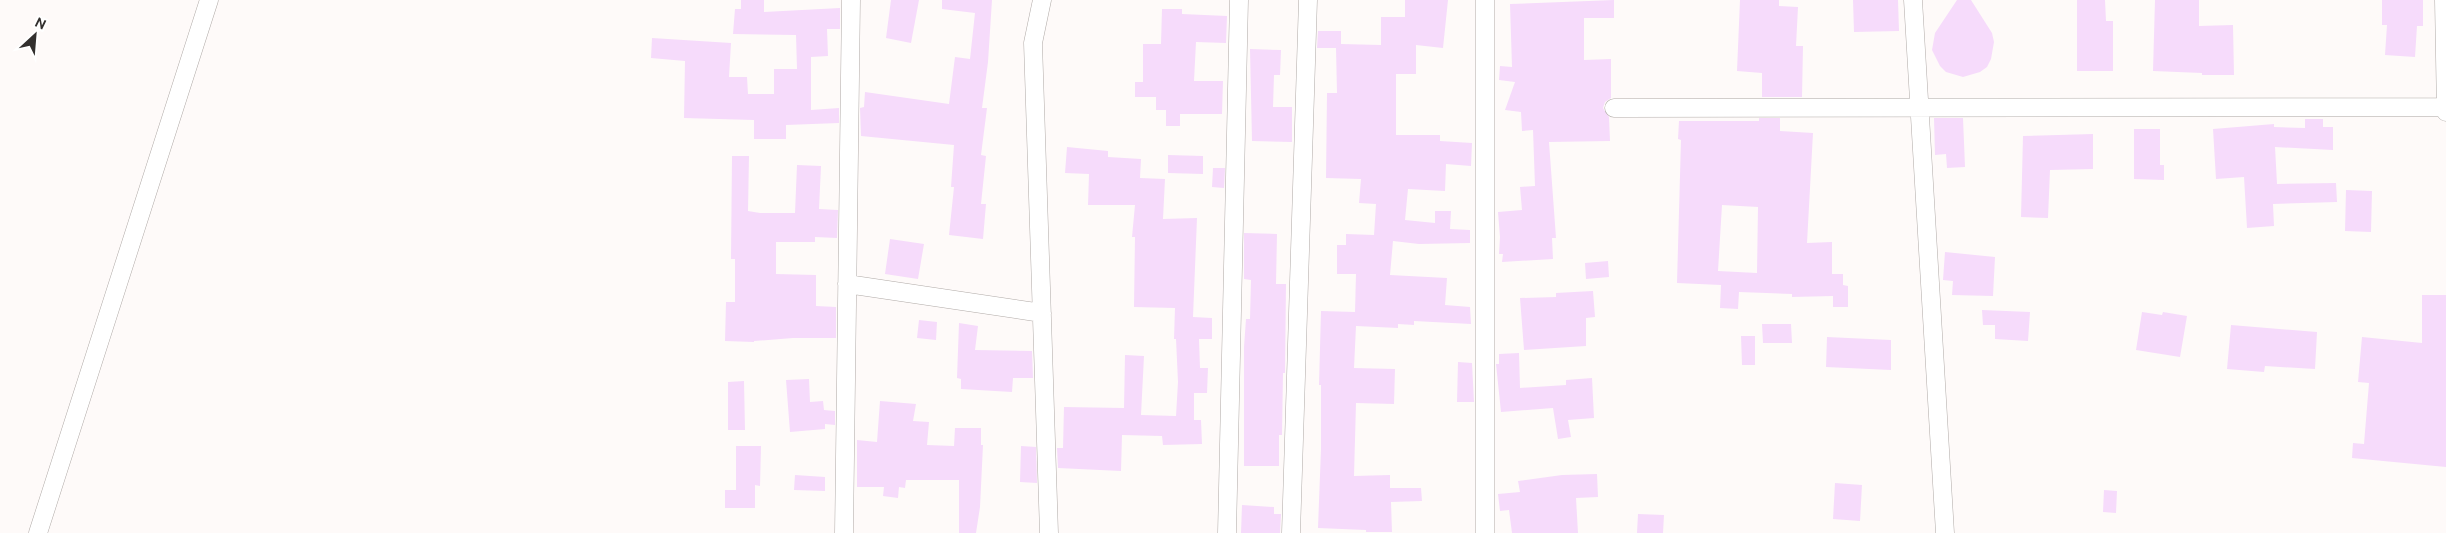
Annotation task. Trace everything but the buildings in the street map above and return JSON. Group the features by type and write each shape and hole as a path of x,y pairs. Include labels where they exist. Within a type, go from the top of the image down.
{"street":[{"path":"38,533 209,0"},
{"path":"844,533 851,0"},
{"path":"1042,0 1033,43 1049,533"},
{"path":"1227,533 1239,0"},
{"path":"1291,533 1308,0"},
{"path":"1485,0 1485,533"},
{"path":"1913,0 1921,108 1945,533"},
{"path":"2444,0 2446,112"},
{"path":"1614,108 2446,106"},
{"path":"847,284 1042,312"}]}
